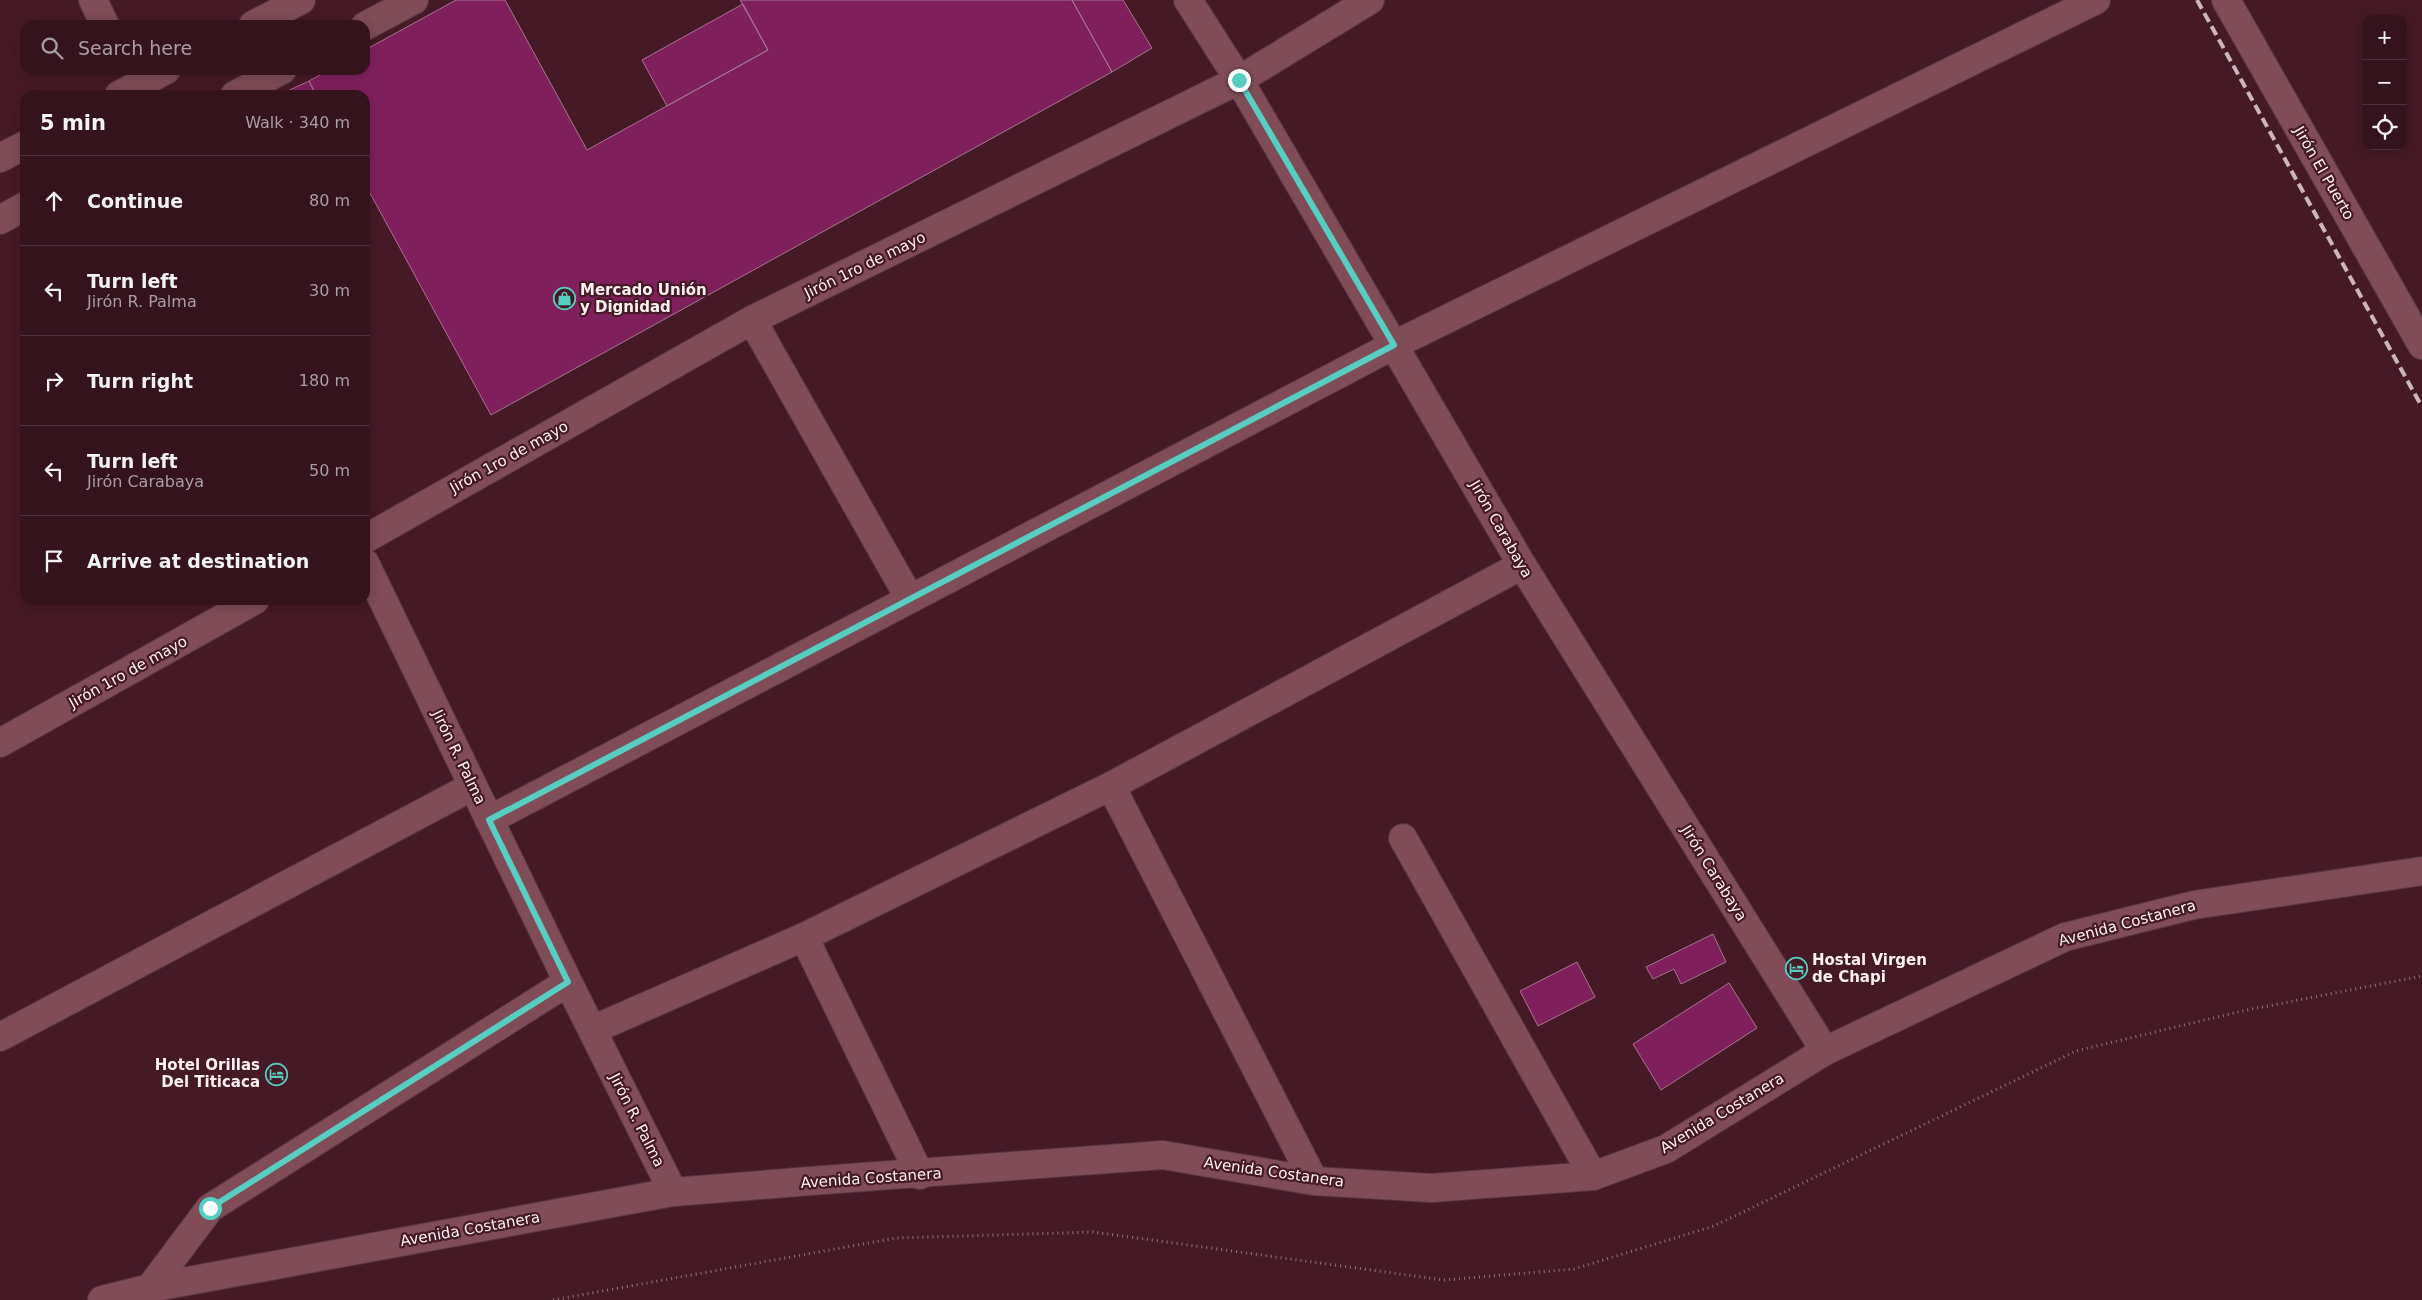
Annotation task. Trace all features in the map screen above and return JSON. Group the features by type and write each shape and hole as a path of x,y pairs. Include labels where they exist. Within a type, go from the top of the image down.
{"street":[{"path":"93,0 103,20"},
{"path":"263,20 301,0"},
{"path":"370,23 414,0"},
{"name":"Jirón Carabaya","path":"1188,0 1239,80 1522,565 1825,1051"},
{"name":"Jirón 1ro de mayo","path":"370,536 752,320 1239,80 1370,0"},
{"path":"489,820 1394,345 2096,0"},
{"name":"Jirón El Puerto","path":"2226,0 2422,345"},
{"path":"129,87 155,75"},
{"path":"244,90 273,75"},
{"path":"0,158 20,148"},
{"path":"0,220 20,209"},
{"path":"752,320 910,599"},
{"path":"592,1030 804,937 1110,786 1522,565"},
{"name":"Jirón R. Palma","path":"370,573 568,982 673,1192"},
{"name":"Jirón 1ro de mayo","path":"0,743 246,605"},
{"path":"0,1037 473,786"},
{"path":"1110,786 1314,1180"},
{"path":"1403,838 1593,1176"},
{"name":"Avenida Costanera","path":"102,1300 150,1288 673,1192 920,1175 1163,1155 1314,1180 1431,1188 1593,1176 1666,1148 1825,1051 2065,937 2194,905 2422,871"},
{"path":"804,937 920,1175"},
{"path":"150,1288 210,1208 568,982"}],"building":[{"name":"Mercado Unión y Dignidad","path":"456,0 505,0 587,150 768,50 740,0 1072,0 1112,72 491,415 370,193 370,90 314,90 309,81 320,75 370,75 370,47"},
{"path":"1072,0 1123,0 1152,48 1112,72"},
{"path":"743,4 768,50 667,106 642,60"},
{"path":"309,81 314,90 290,90"},
{"path":"1713,934 1726,962 1681,984 1674,969 1653,979 1646,967"},
{"path":"1577,962 1595,997 1538,1026 1520,991"},
{"path":"1729,983 1757,1028 1661,1090 1633,1044"}],"railway":[{"path":"2197,0 2422,407"}],"place":[{"name":"Mercado Unión y Dignidad","path":"564,299"},
{"name":"Hostal Virgen de Chapi","path":"1796,969"},
{"name":"Hotel Orillas Del Titicaca","path":"276,1074"}],"route":[{"path":"210,1208 568,982 489,820 1394,345 1239,80"}]}
